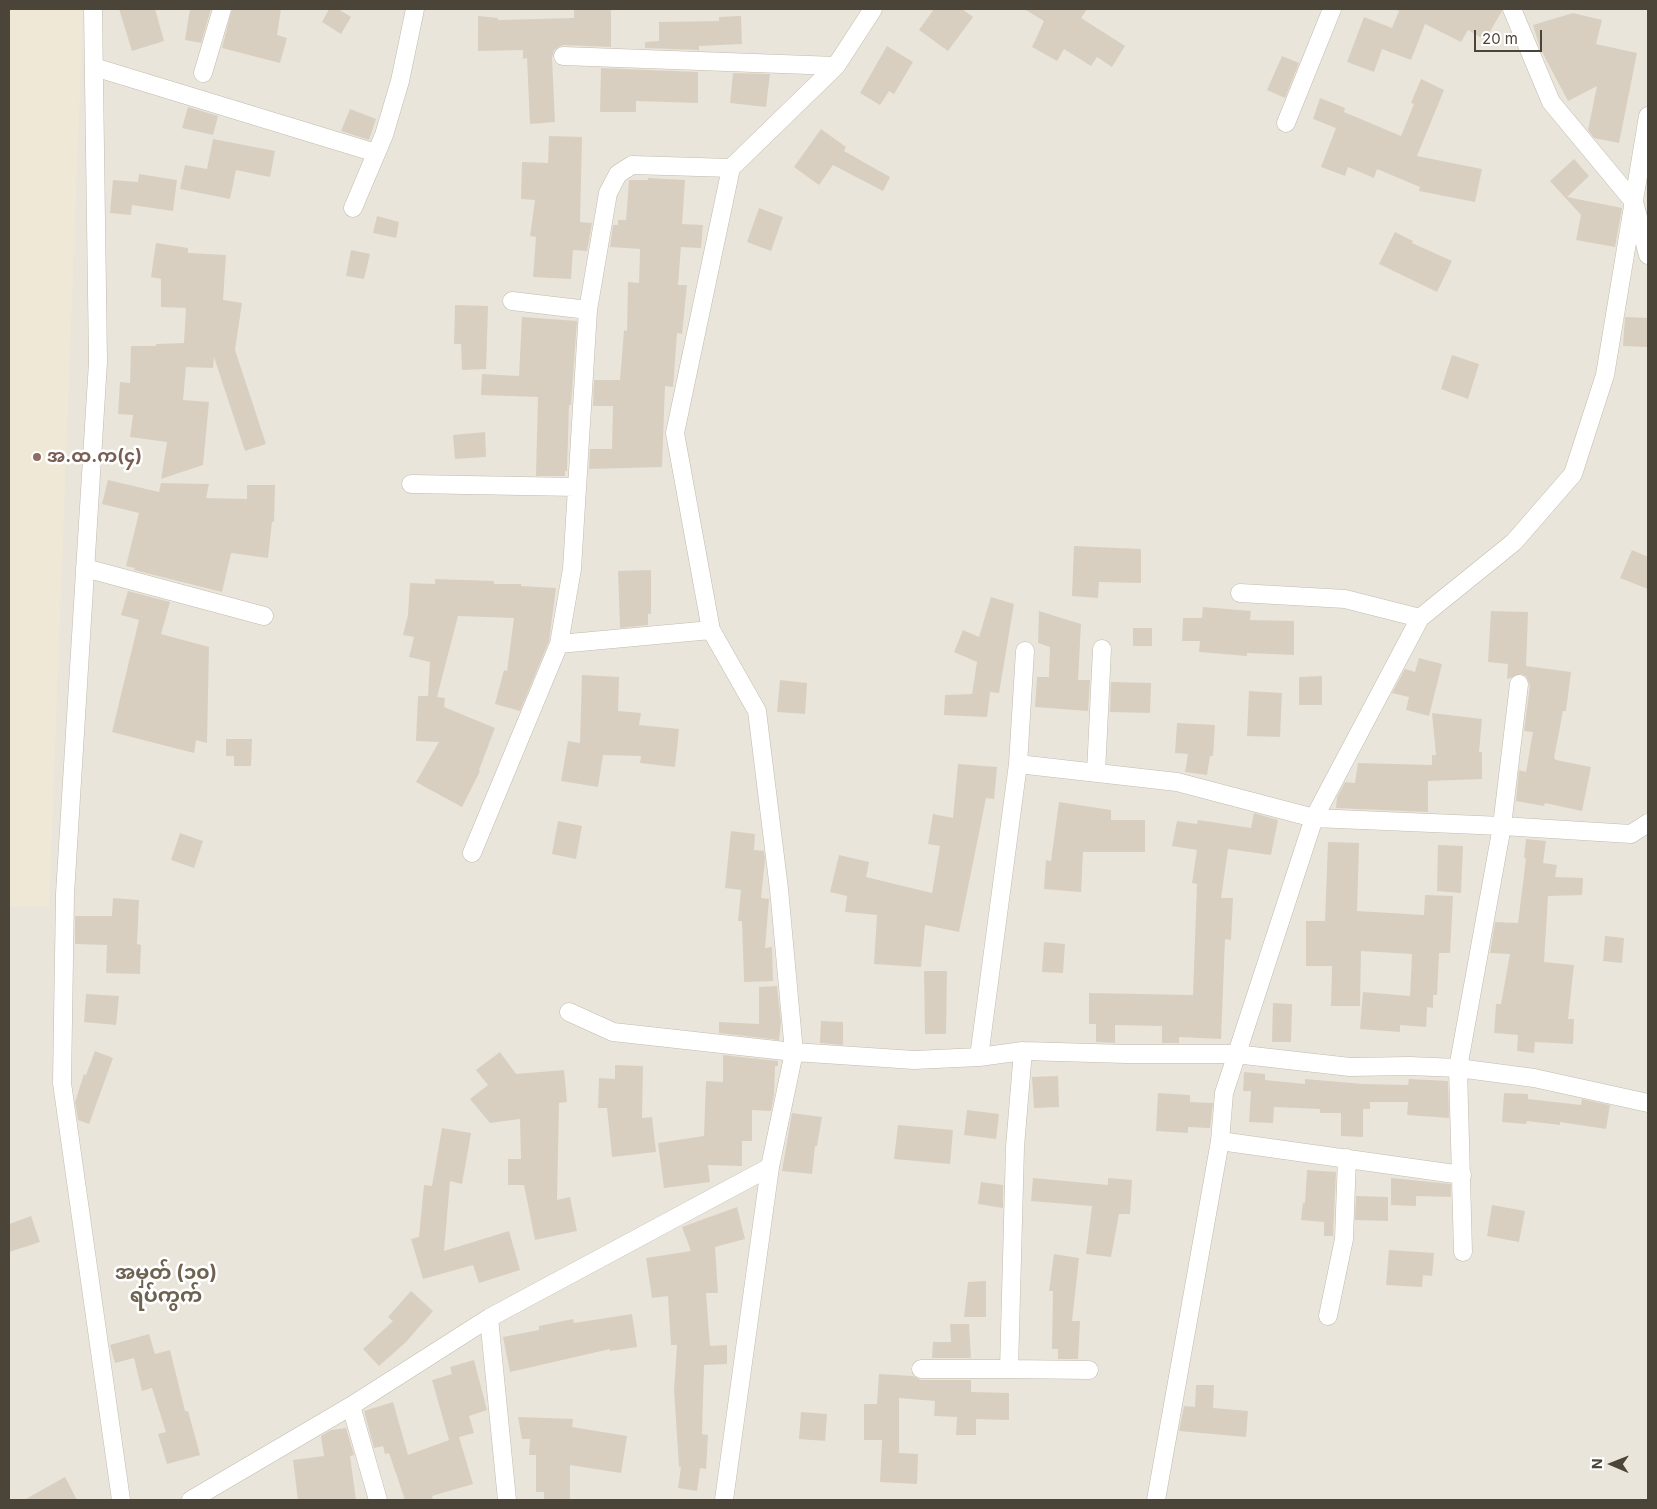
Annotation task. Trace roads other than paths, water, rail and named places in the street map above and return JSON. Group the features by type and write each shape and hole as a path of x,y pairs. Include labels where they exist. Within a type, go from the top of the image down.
{"street":[{"path":"93,9 98,362 65,894 62,1083 121,1500"},
{"path":"203,73 222,9"},
{"path":"353,208 384,135 400,81 414,9"},
{"path":"724,1500 770,1166 794,1052 779,889 757,711 710,630 675,433 731,168 836,66 874,9"},
{"path":"1286,123 1332,9"},
{"path":"1512,9 1551,102 1634,202 1648,255"},
{"path":"563,56 836,66"},
{"path":"94,66 376,153"},
{"path":"1156,1500 1220,1141 1224,1093 1235,1054 1314,818 1420,618 1514,542 1573,474 1605,376 1648,116"},
{"path":"472,853 559,644 572,569 588,310 608,192 618,174 632,165 731,168"},
{"path":"512,301 588,310"},
{"path":"411,484 577,487"},
{"path":"85,568 264,616"},
{"path":"1240,594 1345,599 1420,618"},
{"path":"559,644 710,630"},
{"path":"1096,773 1102,648"},
{"path":"979,1057 1018,764 1025,651"},
{"path":"1463,1252 1458,1068 1502,826 1519,684"},
{"path":"1018,764 1177,782 1314,818 1631,834 1648,822"},
{"path":"569,1012 613,1032 794,1052 914,1060 979,1057 1023,1051 1126,1054 1235,1054 1350,1067 1409,1066 1458,1068 1534,1078 1648,1103"},
{"path":"1009,1369 1015,1147 1023,1051"},
{"path":"1220,1141 1462,1175"},
{"path":"1328,1316 1344,1239 1347,1158"},
{"path":"191,1500 351,1406 489,1318 770,1166"},
{"path":"489,1318 507,1500"},
{"path":"921,1369 1089,1370"},
{"path":"351,1406 378,1500"}],"place":[{"name":"အ.ထ.က(၄)","path":"37,457"}],"district":[{"name":"အမှတ် (၁၀) ရပ်ကွက်","path":"166,1284"}]}
